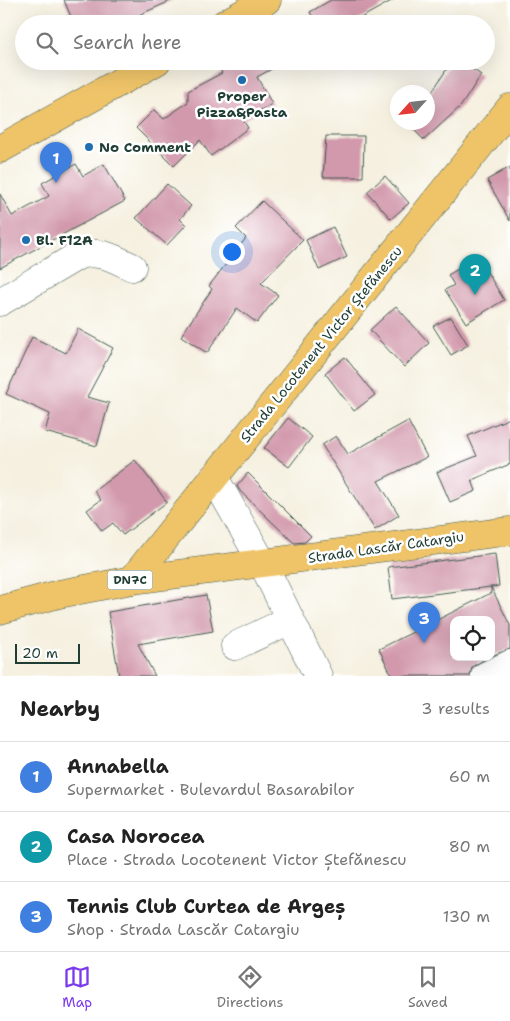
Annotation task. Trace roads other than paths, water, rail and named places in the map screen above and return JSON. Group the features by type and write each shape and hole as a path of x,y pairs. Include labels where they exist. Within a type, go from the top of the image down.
{"main road":[{"path":"240,15 267,0"},
{"path":"0,149 141,70"},
{"name":"Strada Locotenent Victor Ștefănescu","path":"132,580 510,108"},
{"name":"Strada Lascăr Catargiu","path":"263,564 510,531"},
{"name":"DN7C","path":"0,610 59,594 132,580 263,564"}],"street":[{"path":"0,302 79,255 91,252 103,253 132,267"},
{"path":"214,477 263,564 318,676"},
{"path":"236,646 290,620"},
{"path":"485,676 510,664"}],"place":[{"name":"Proper Pizza&Pasta","path":"242,80"},
{"name":"No Comment","path":"89,147"},
{"name":"Annabella","path":"56,183"},
{"name":"Bl. F12A","path":"26,240"},
{"name":"Casa Norocea","path":"475,295"},
{"name":"Tennis Club Curtea de Argeș","path":"424,643"}]}
